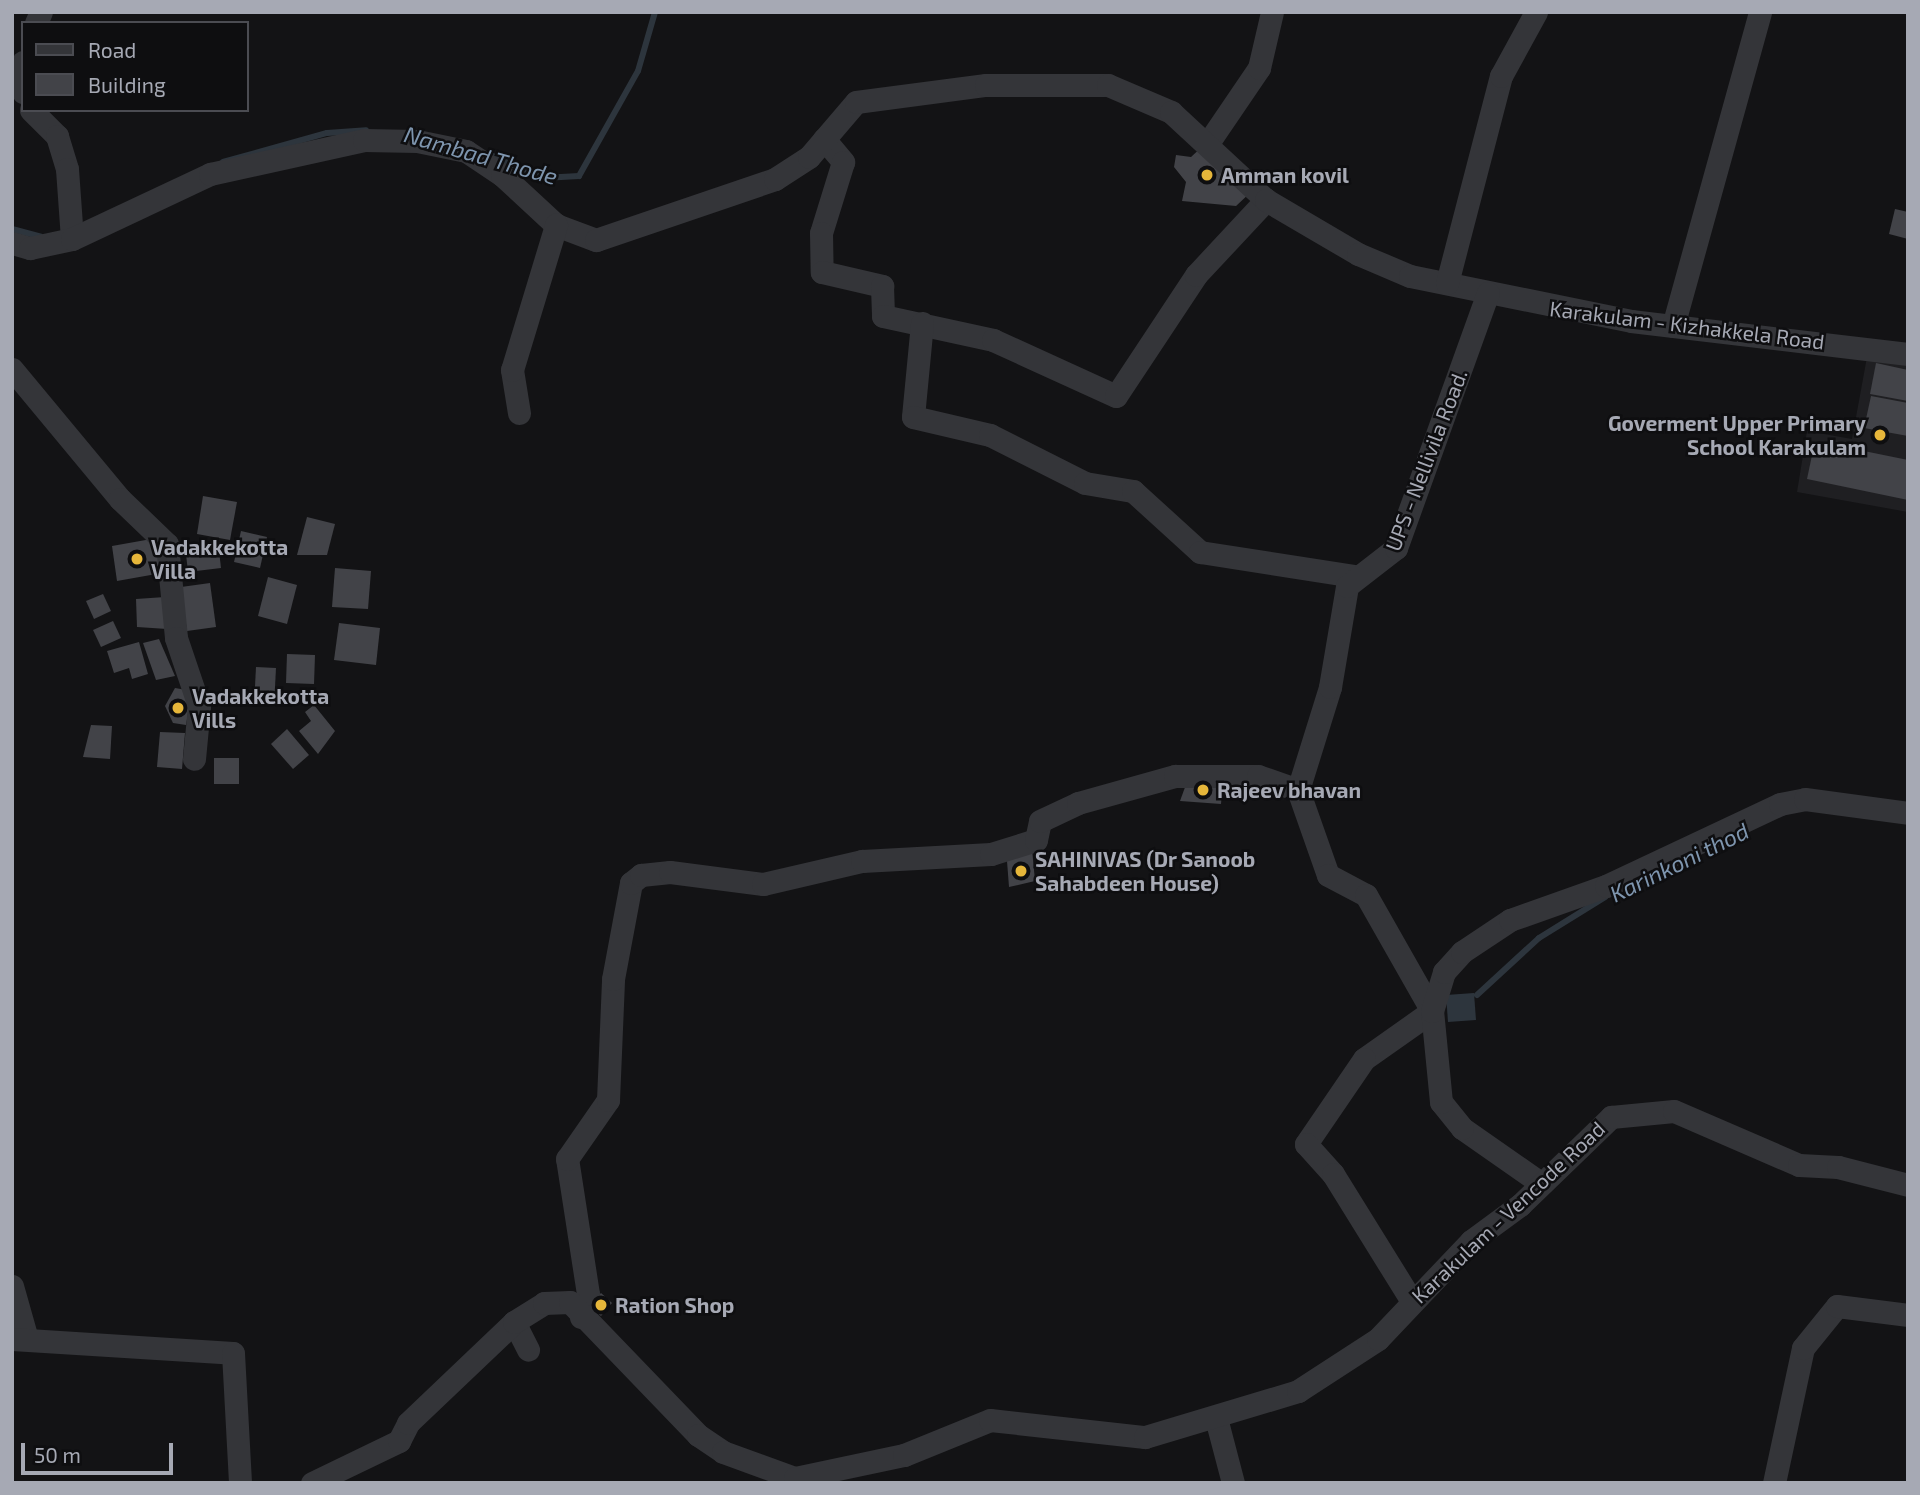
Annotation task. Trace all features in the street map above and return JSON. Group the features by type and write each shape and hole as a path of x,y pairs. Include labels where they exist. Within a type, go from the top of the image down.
{"street":[{"path":"1208,143 1259,68 1272,12"},
{"path":"1447,283 1501,76 1536,12"},
{"path":"1673,326 1760,12"},
{"name":"Karakulam - Kizhakkela Road","path":"824,139 856,102 888,95 1039,82 1108,85 1171,112 1208,143 1266,200 1358,254 1447,283 1488,293 1673,326 1908,354"},
{"path":"34,112 57,136 67,169 71,234"},
{"path":"12,243 30,248 71,234 210,174 364,140 417,141 466,151 502,174 556,225 596,240 726,200 775,179 824,139 843,162 821,233 822,272 882,286 883,316 993,340 1116,396 1196,275 1266,200"},
{"path":"519,413 512,370 556,225"},
{"name":"UPS - Nellivila Road.","path":"1353,576 1388,560 1396,548 1488,293"},
{"path":"922,323 913,417 990,435 1085,483 1133,491 1200,552 1353,576 1298,790 1328,875 1366,895 1432,1011"},
{"path":"12,369 120,499 167,544 176,638 199,706 194,759"},
{"path":"581,1317 588,1294 567,1159 608,1100 619,928 625,890 641,875 762,884 862,861 991,854 1036,840 1040,821 1078,803 1175,776 1258,776 1298,790"},
{"path":"1539,1182 1462,1129 1441,1102 1432,1011 1444,972 1483,934 1606,886 1780,804 1805,799 1908,813"},
{"path":"1411,1300 1333,1174 1306,1144 1364,1059 1432,1011"},
{"name":"Karakulam - Vencode Road","path":"312,1483 399,1441 408,1423 514,1322 544,1303 570,1302 581,1317 698,1435 723,1452 772,1475 795,1478 834,1474 904,1455 990,1420 1145,1437 1216,1418 1326,1375 1378,1339 1411,1300 1611,1117 1636,1111 1707,1121 1798,1165 1838,1167 1908,1185"},
{"path":"12,1286 20,1339 233,1353 240,1483"},
{"path":"1774,1483 1802,1348 1837,1306 1908,1315"},
{"path":"514,1322 528,1350"},
{"path":"1216,1418 1233,1483"}],"shaded area":[{"name":"Goverment Upper Primary School Karakulam","path":"1867,357 1908,364 1908,512 1797,492 1807,431 1852,439"},
{"path":"1474,993 1476,1020 1448,1022 1446,995"}],"building":[{"name":"Amman kovil","path":"1205,144 1251,192 1236,206 1182,201 1186,182 1174,167 1176,155 1191,157"},
{"path":"1895,209 1908,212 1908,239 1889,234"},
{"path":"1876,363 1908,370 1908,401 1870,394"},
{"path":"1871,396 1908,403 1908,436 1864,428"},
{"path":"1815,441 1908,460 1908,500 1807,479"},
{"name":"Vadakkekotta Villa","path":"203,496 237,502 230,540 197,534"},
{"name":"Vadakkekotta Villa","path":"307,517 335,524 327,555 297,555"},
{"name":"Vadakkekotta Villa","path":"241,531 267,537 260,568 234,562"},
{"name":"Vadakkekotta Villa","path":"157,538 162,573 117,581 112,546"},
{"name":"Vadakkekotta Villa","path":"218,542 221,568 188,572 185,545"},
{"name":"Vadakkekotta Villa","path":"335,568 371,571 368,609 332,607"},
{"name":"Vadakkekotta Villa","path":"268,577 297,585 287,624 258,616"},
{"name":"Vadakkekotta Villa","path":"210,583 216,627 187,631 181,587"},
{"name":"Vadakkekotta Villa","path":"103,594 111,611 94,619 86,601"},
{"name":"Vadakkekotta Villa","path":"165,597 167,629 137,627 136,599"},
{"name":"Vadakkekotta Villa","path":"113,621 121,638 101,647 93,630"},
{"path":"339,623 380,628 376,665 334,660"},
{"name":"Vadakkekotta Villa","path":"159,639 175,676 156,680 143,643"},
{"name":"Vadakkekotta Villa","path":"139,642 148,674 132,679 129,668 114,673 107,651"},
{"path":"287,654 315,655 314,684 286,683"},
{"path":"256,667 276,668 274,706 254,705"},
{"name":"Vadakkekotta Vills","path":"175,688 192,691 186,725 173,723 165,706"},
{"path":"314,705 335,731 318,754 299,731 311,721 305,712"},
{"path":"91,725 112,726 110,759 83,757"},
{"path":"287,729 309,755 293,769 271,744"},
{"path":"160,732 185,733 182,769 157,767"},
{"path":"214,758 239,758 239,784 214,784"},
{"name":"Rajeev bhavan","path":"1188,779 1223,779 1221,804 1180,801"},
{"name":"SAHINIVAS (Dr Sanoob Sahabdeen House)","path":"1032,849 1035,881 1009,887 1007,861"},
{"name":"Ration Shop","path":"601,1293 612,1303 601,1316 589,1306"}],"waterway":[{"name":"Nambad Thode","path":"488,154 543,178 579,176 638,71 655,12"},
{"name":"Nambad Thode","path":"223,162 327,133 366,130"},
{"name":"Nambad Thode","path":"12,229 41,237"},
{"name":"Karinkoni thod","path":"1477,995 1539,938 1605,897"}],"place":[{"name":"Amman kovil","path":"1207,175"},
{"name":"Goverment Upper Primary School Karakulam","path":"1880,435"},
{"name":"Vadakkekotta Villa","path":"137,559"},
{"name":"Vadakkekotta Vills","path":"178,708"},
{"name":"Rajeev bhavan","path":"1203,790"},
{"name":"SAHINIVAS (Dr Sanoob Sahabdeen House)","path":"1021,871"},
{"name":"Ration Shop","path":"601,1305"}]}
